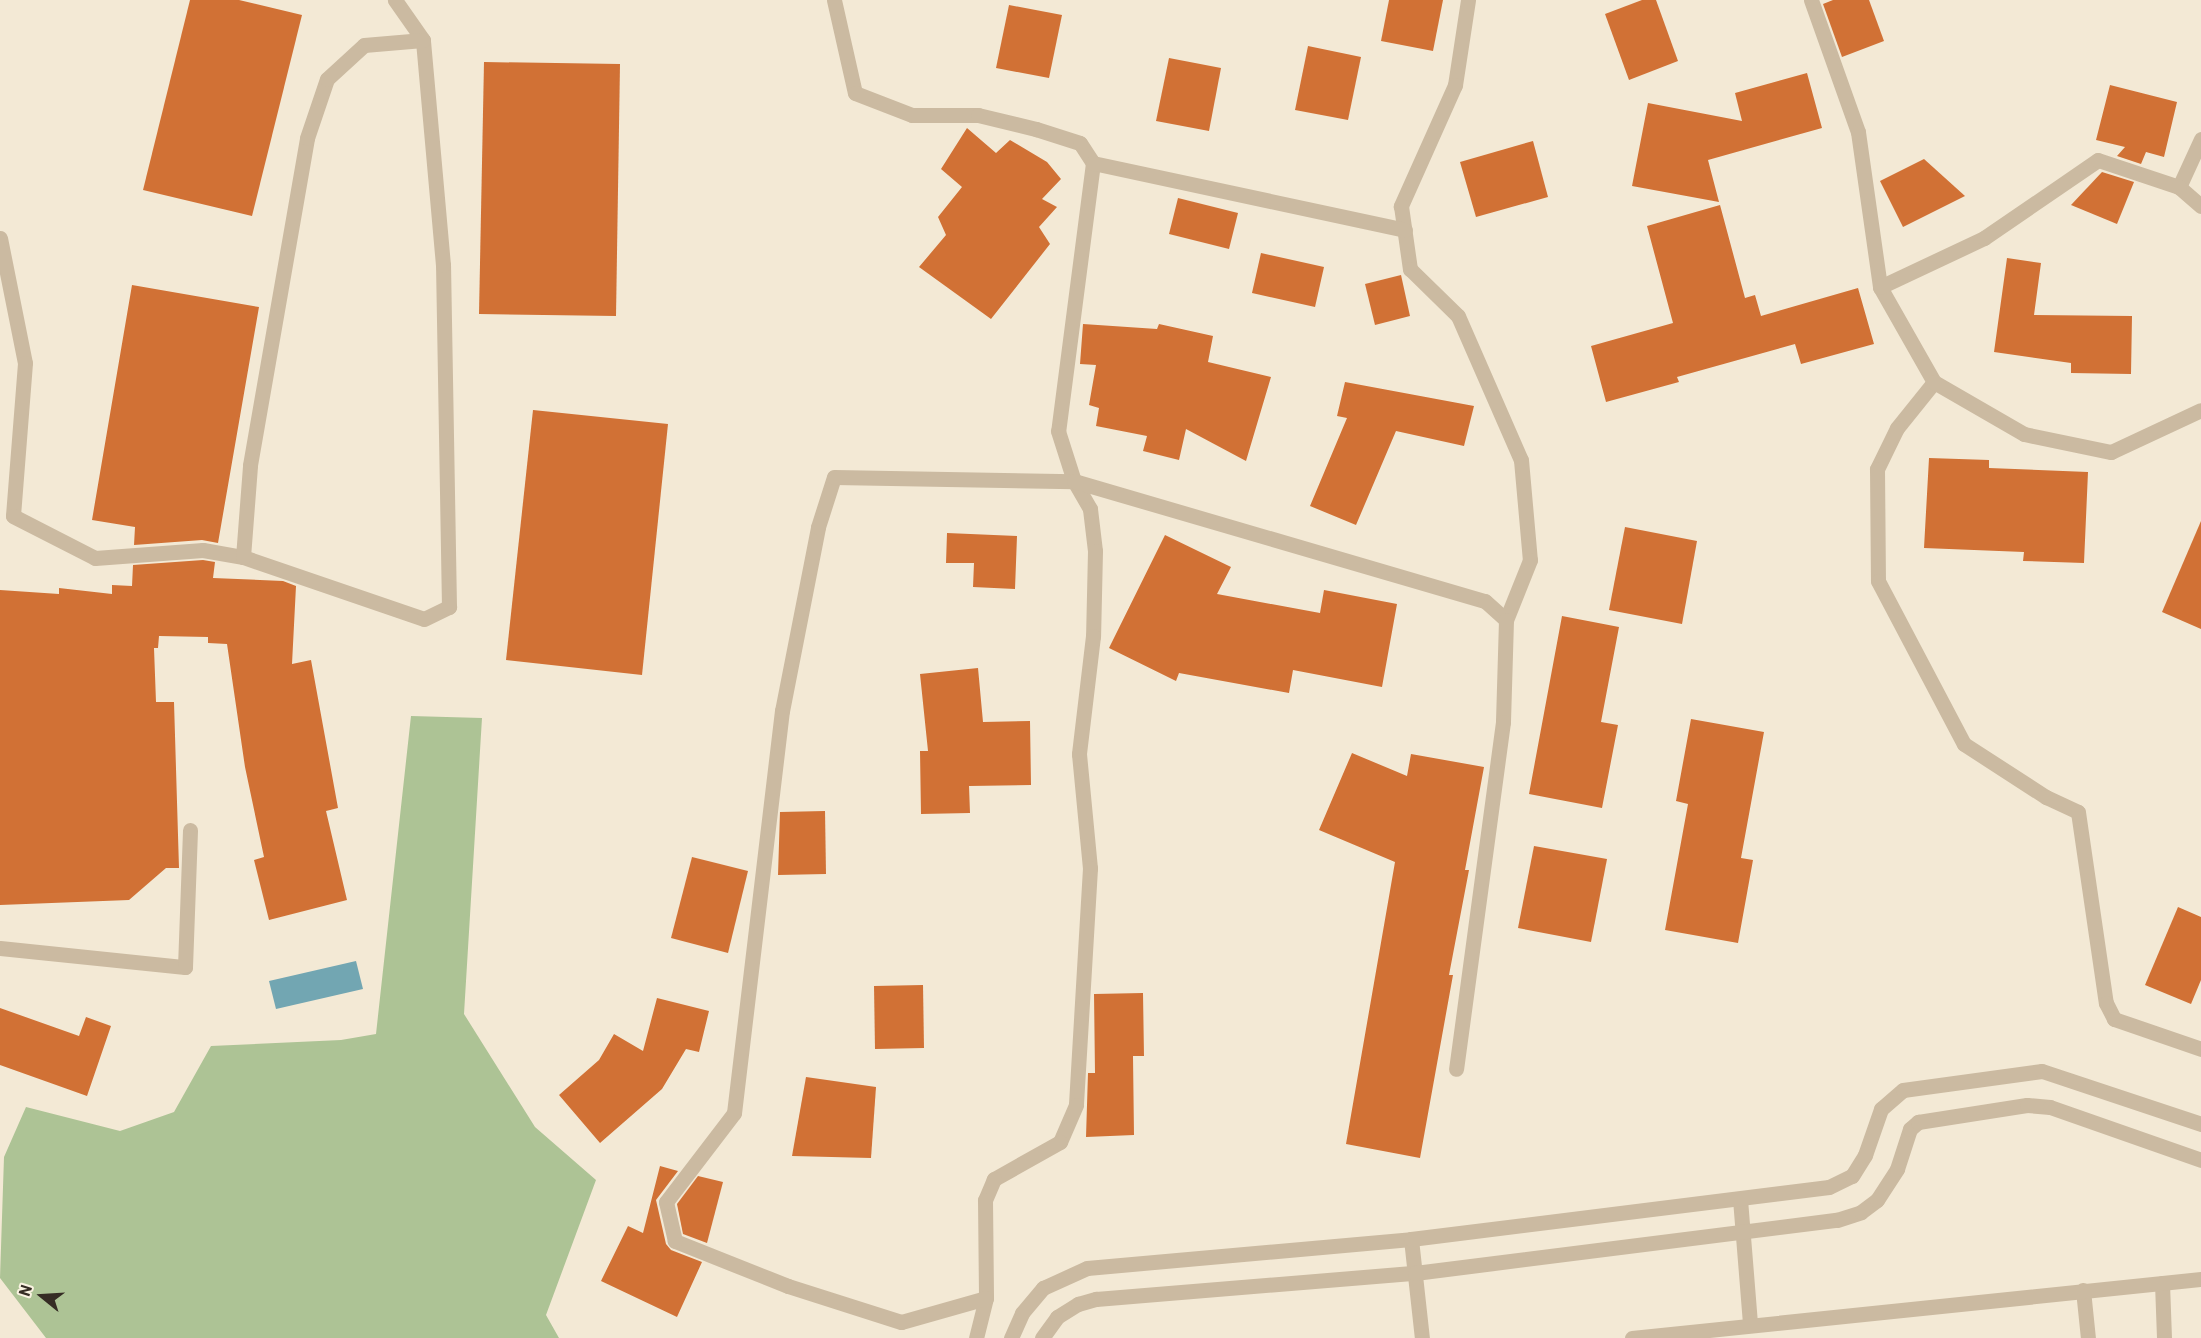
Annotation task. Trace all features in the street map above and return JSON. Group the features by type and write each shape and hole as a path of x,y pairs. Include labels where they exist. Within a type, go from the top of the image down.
{"street":[{"path":"0,238 25,363 13,516 95,558 203,550 243,557 424,620 449,607 452,602 443,265 423,40 395,0"},
{"path":"834,0 855,93 912,115 978,115 1036,129 1080,142 1093,163 1058,430 1074,481 1090,509 1095,551 1094,636 1079,754 1090,868 1076,1105 1060,1142 994,1179 985,1200 986,1298 976,1338"},
{"path":"1456,1069 1503,722 1506,620 1530,560 1521,460 1458,316 1410,269 1401,206 1455,85 1468,0"},
{"path":"1811,0 1858,132 1880,286 1935,382 2024,434 2111,452 2201,410"},
{"path":"243,557 250,465 307,138 327,79 364,45 423,40"},
{"path":"2179,187 2201,139"},
{"path":"1880,286 1984,238 2098,160 2179,187 2201,206"},
{"path":"1093,163 1405,231"},
{"path":"1935,382 1897,428 1877,470 1878,581 1964,744 2046,797 2078,812 2106,1003 2114,1019 2201,1049"},
{"path":"986,1298 901,1322 788,1286 675,1241 666,1202 734,1113 782,711 818,527 834,477 1074,481 1485,601 1506,620"},
{"path":"0,948 185,967 190,830"},
{"path":"1011,1338 1022,1313 1043,1288 1087,1268 1411,1239 1740,1199 1845,1182 1865,1155 1881,1109 1903,1090 1914,1088 2042,1071 2201,1124"},
{"path":"1042,1338 1057,1317 1078,1304 1096,1299 1415,1273 1837,1220 1861,1212 1877,1200 1887,1185 1910,1129 1918,1122 2039,1105 2201,1160"},
{"path":"1740,1199 1750,1324"},
{"path":"1411,1239 1422,1338"},
{"path":"1632,1338 2201,1279"},
{"path":"2162,1283 2164,1338"},
{"path":"2083,1290 2088,1338"}],"green space":[{"path":"411,716 482,718 464,1014 535,1127 596,1180 546,1315 559,1338 46,1338 0,1278 4,1157 26,1107 120,1131 174,1112 211,1046 341,1040 376,1034"}],"water":[{"path":"356,961 363,989 276,1009 269,981"}],"building":[{"path":"190,0 239,0 302,15 252,216 143,190"},
{"path":"1389,0 1443,0 1433,51 1381,41"},
{"path":"1642,0 1656,0 1678,61 1629,80 1605,14"},
{"path":"1833,0 1869,0 1884,41 1842,57 1823,4"},
{"path":"1009,5 1062,15 1049,78 996,68"},
{"path":"1308,46 1361,57 1348,120 1295,110"},
{"path":"1169,58 1221,68 1209,131 1156,121"},
{"path":"484,62 620,64 616,316 479,314"},
{"path":"1807,73 1822,128 1708,160 1719,202 1632,186 1648,103 1742,121 1735,93"},
{"path":"2110,85 2177,102 2164,157 2146,152 2141,164 2117,156 2125,147 2096,140"},
{"path":"967,128 996,153 1010,140 1047,162 1061,179 1042,199 1057,207 1039,227 1050,244 991,319 919,267 946,235 938,217 962,187 941,169"},
{"path":"1533,141 1548,197 1476,217 1460,162"},
{"path":"1924,159 1965,196 1903,227 1880,181"},
{"path":"2102,172 2134,182 2117,224 2071,205"},
{"path":"1178,198 1238,213 1229,249 1169,234"},
{"path":"1720,205 1745,298 1755,295 1761,316 1858,288 1874,344 1801,364 1795,344 1677,377 1679,382 1606,402 1591,346 1673,323 1647,226"},
{"path":"1261,253 1324,267 1315,307 1252,293"},
{"path":"2007,258 2041,263 2034,315 2132,316 2131,374 2071,373 2071,363 1994,352"},
{"path":"1401,275 1410,316 1375,325 1365,284"},
{"path":"132,285 259,307 218,543 202,540 134,545 135,527 92,520"},
{"path":"1083,324 1157,329 1159,324 1213,336 1208,362 1271,377 1246,461 1186,429 1179,460 1143,451 1147,436 1096,426 1099,408 1089,405 1096,365 1080,364"},
{"path":"1345,382 1474,406 1464,446 1396,431 1356,525 1310,506 1347,418 1337,416"},
{"path":"533,410 668,424 642,675 506,660"},
{"path":"1929,458 1989,460 1989,468 2088,472 2084,563 2023,561 2024,552 1924,548"},
{"path":"2201,521 2201,629 2162,612"},
{"path":"1625,527 1697,541 1682,624 1609,610"},
{"path":"947,533 1017,536 1015,589 973,587 974,563 946,563"},
{"path":"1165,535 1231,567 1217,594 1320,613 1324,590 1397,604 1382,687 1293,670 1289,693 1179,673 1176,681 1109,648"},
{"path":"203,560 215,562 213,578 283,581 296,586 292,664 311,660 338,808 326,811 347,900 269,920 254,860 264,857 245,767 227,644 208,643 208,637 159,636 158,648 154,648 156,702 174,702 179,868 166,868 129,900 0,905 0,590 59,594 59,588 112,594 112,585 132,586 133,565"},
{"path":"1562,616 1619,627 1601,722 1618,725 1602,808 1529,794"},
{"path":"978,668 983,722 1030,721 1031,785 969,786 970,813 921,814 920,751 928,751 920,674"},
{"path":"1691,719 1764,732 1741,858 1753,860 1738,943 1665,930 1688,804 1676,801"},
{"path":"1352,753 1407,776 1411,754 1484,767 1465,870 1469,870 1449,975 1453,975 1420,1158 1346,1144 1395,862 1319,830"},
{"path":"825,811 826,874 778,875 780,812"},
{"path":"1534,846 1607,859 1591,942 1518,928"},
{"path":"692,857 748,871 728,953 671,938"},
{"path":"2178,907 2201,917 2201,980 2191,1004 2145,985"},
{"path":"923,985 924,1048 875,1049 874,986"},
{"path":"1143,993 1144,1056 1133,1056 1134,1135 1086,1137 1088,1073 1095,1073 1094,994"},
{"path":"657,998 709,1011 699,1052 686,1049 662,1089 600,1143 559,1095 599,1060 614,1034 643,1051"},
{"path":"0,1008 79,1036 86,1017 111,1026 87,1096 0,1065"},
{"path":"806,1077 876,1087 871,1158 792,1156"},
{"path":"660,1166 678,1171 656,1200 666,1244 671,1250 702,1262 677,1317 601,1281 628,1226 643,1233"},
{"path":"698,1176 723,1182 707,1243 683,1234 677,1204"}]}
